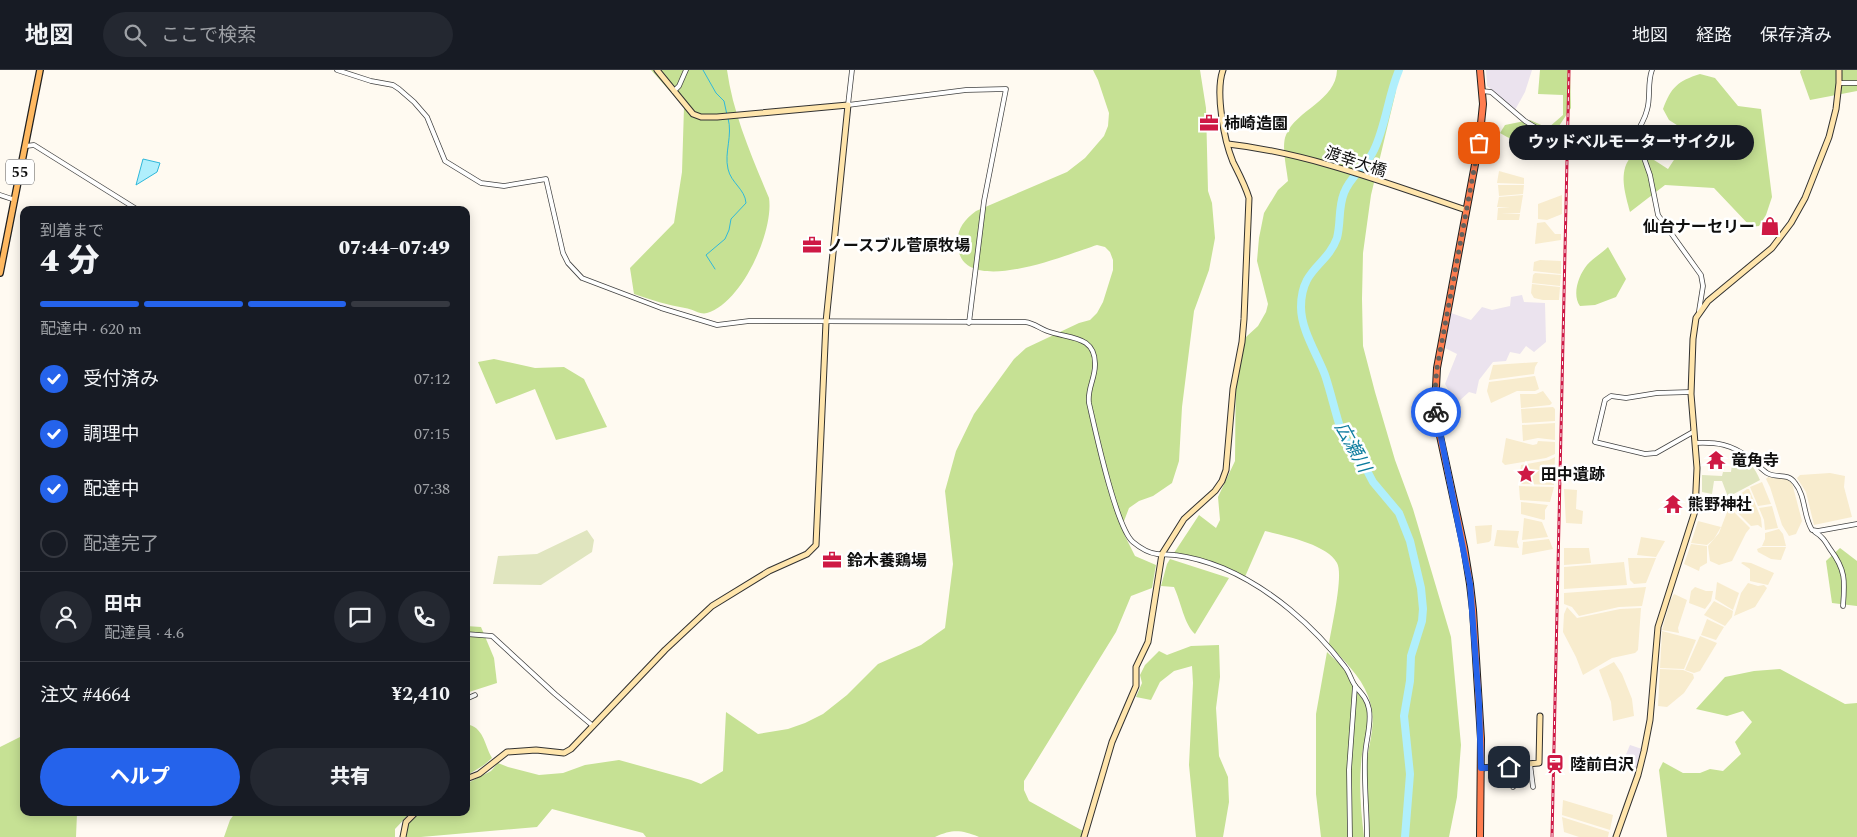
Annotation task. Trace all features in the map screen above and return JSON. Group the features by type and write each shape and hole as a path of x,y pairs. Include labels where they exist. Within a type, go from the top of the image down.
{"highway":[{"path":"1480,70 1482,117 1479,143 1437,368 1435,406 1470,584 1481,768 1480,837"}],"main road":[{"name":"55","path":"0,273 40,70"}],"street":[{"path":"337,70 371,81 393,85 400,89 427,117 445,161 481,183 504,186 546,179 564,253 571,269 582,278 661,308 717,324 749,321 1030,323 1047,331 1087,343 1093,352 1095,367 1088,394 1089,402 1117,509 1127,535 1132,542 1144,550 1157,554 1175,554 1216,566 1262,588 1302,621 1328,647 1345,667 1355,686 1366,699 1370,717 1365,756 1367,837"},
{"path":"657,70 693,114 701,117 848,105 966,90 1006,88 984,201 968,323"},
{"path":"674,91 679,86 686,70"},
{"path":"470,777 479,774 504,754 512,751 567,752 664,650 712,606 769,571 807,554 816,545 826,322 852,70"},
{"path":"1084,837 1112,742 1136,686 1136,667 1149,637 1162,554 1184,519 1216,491 1222,482 1226,470 1234,389 1244,319 1249,198 1228,144 1219,97 1219,85 1223,70"},
{"path":"1628,146 1644,120 1648,109 1649,80 1652,70"},
{"path":"1699,311 1772,248 1791,223 1805,198 1829,137 1840,83 1839,70"},
{"path":"1840,83 1857,83"},
{"path":"1482,91 1491,92 1521,118 1553,138 1568,143 1610,143 1628,146 1639,152 1644,158 1650,175 1658,215 1701,275 1703,286 1694,332 1691,392 1697,482 1695,511 1660,622 1657,635 1650,720 1644,751 1638,775 1616,837"},
{"name":"渡幸大橋","path":"1228,144 1272,150 1312,160 1466,210"},
{"path":"26,146 34,145 132,206"},
{"path":"0,195 15,200"},
{"path":"1691,392 1657,393 1626,398 1611,396 1605,400 1595,442 1645,454 1656,453 1693,432"},
{"path":"1695,443 1733,446 1743,452 1767,473 1792,478 1799,490 1812,530 1824,537 1841,567 1845,581 1843,606"},
{"path":"1812,530 1818,531 1857,524"},
{"path":"470,634 492,636 593,726"},
{"path":"1350,837 1349,770 1355,686"},
{"path":"470,697 475,695"},
{"path":"1481,768 1539,763 1540,716"},
{"path":"1530,764 1533,787"},
{"path":"1509,767 1513,787"},
{"path":"403,837 406,822 412,816"}],"shaded area":[{"path":"1486,70 1532,70 1525,92 1515,110 1487,86"},
{"path":"1499,171 1524,178 1524,184 1497,183"},
{"path":"1498,185 1524,185 1523,194 1499,196"},
{"path":"1523,195 1520,213 1501,214 1520,214 1519,220 1497,220 1498,208 1510,207 1497,207 1499,197"},
{"path":"1562,195 1562,214 1547,220 1538,219 1538,204"},
{"path":"1545,222 1555,234 1561,234 1561,240 1535,244 1537,223"},
{"path":"1540,260 1561,261 1561,274 1533,271 1534,262"},
{"path":"1535,273 1561,275 1560,286 1532,283"},
{"path":"1532,284 1560,287 1559,300 1534,298 1531,293"},
{"path":"1522,295 1524,302 1545,303 1546,342 1534,352 1526,346 1520,354 1510,352 1506,361 1493,362 1479,380 1476,394 1469,392 1458,402 1454,400 1445,384 1457,354 1445,348 1451,313 1471,320 1482,307 1492,310 1510,306 1511,297"},
{"path":"1538,362 1534,374 1489,380 1493,365"},
{"path":"1535,376 1539,389 1535,391 1517,391 1491,403 1487,391 1489,382"},
{"path":"1543,391 1552,403 1550,405 1521,408 1520,394 1536,394"},
{"path":"1553,407 1555,409 1555,421 1522,423 1521,409"},
{"path":"1555,423 1555,440 1538,438 1523,441 1522,425"},
{"path":"1506,438 1533,445 1537,444 1538,441 1555,442 1555,454 1546,458 1505,465 1502,462"},
{"path":"1555,457 1554,485 1521,484 1519,481 1521,465 1549,460"},
{"path":"1830,473 1845,476 1844,487 1852,517 1814,525 1806,492 1797,478 1800,475"},
{"path":"1768,477 1789,479 1792,483 1802,521 1796,534 1789,536 1782,525 1766,479"},
{"path":"1762,482 1771,504 1758,506 1750,487"},
{"path":"1519,486 1554,487 1550,502 1520,500"},
{"path":"1564,489 1577,490 1576,509 1583,511 1582,524 1566,523"},
{"path":"1749,489 1761,518 1762,528 1758,525 1751,526 1731,506 1735,498"},
{"path":"1521,502 1548,505 1545,510 1545,519 1521,514"},
{"path":"1772,506 1778,528 1765,530 1764,520 1759,508"},
{"path":"1729,507 1750,528 1732,561 1719,565 1710,561 1708,546 1719,533"},
{"path":"1524,518 1542,522 1548,537 1522,540"},
{"path":"1698,521 1721,527 1714,539 1707,545 1691,543"},
{"path":"1492,525 1491,540 1477,544 1475,526"},
{"path":"1779,529 1783,534 1786,546 1762,546 1765,533"},
{"path":"1497,530 1519,531 1517,542 1519,548 1494,546"},
{"path":"1641,537 1665,541 1656,557 1637,555"},
{"path":"1549,539 1553,549 1522,555 1523,542"},
{"path":"1691,544 1707,546 1707,563 1700,567 1699,571 1684,564"},
{"path":"1762,547 1786,547 1781,560 1771,559 1758,552 1757,549"},
{"path":"1564,548 1589,548 1591,563 1564,565"},
{"path":"1628,558 1656,558 1646,583 1634,584 1630,580"},
{"path":"1624,562 1627,585 1564,589 1564,567"},
{"path":"1741,563 1751,563 1774,573 1768,585 1750,581 1750,569"},
{"path":"1717,582 1739,593 1733,610 1715,599"},
{"path":"1748,583 1758,586 1764,585 1767,588 1755,607 1734,616 1741,593"},
{"path":"1646,587 1642,606 1619,607 1579,616 1572,607 1564,604 1564,593"},
{"path":"1695,587 1706,591 1713,591 1711,601 1705,609 1689,603 1691,591"},
{"path":"1674,594 1687,600 1678,628 1679,633 1662,630 1670,601"},
{"path":"1714,601 1733,611 1732,617 1725,626 1704,615"},
{"path":"1567,607 1577,618 1620,609 1641,608 1638,650 1635,653 1612,658 1583,675 1563,632 1564,614"},
{"path":"1707,619 1724,627 1716,640 1701,635"},
{"path":"1662,631 1696,640 1684,669 1660,668"},
{"path":"1700,636 1717,643 1700,671 1694,673 1685,670"},
{"path":"1614,662 1622,674 1632,699 1634,716 1613,721 1611,702 1599,670"},
{"path":"1660,669 1683,670 1693,674 1694,678 1684,693 1667,707 1658,706"},
{"path":"1630,745 1642,749 1637,771 1632,769 1624,759"},
{"path":"1563,800 1613,815 1610,830 1562,815"},
{"path":"1562,817 1609,832 1608,837 1579,837 1564,832"}],"green space":[{"path":"651,70 727,70 738,119 769,198 766,228 753,264 732,295 720,307 707,313 699,313 634,294 630,268 674,223 682,172 684,107"},
{"path":"1093,70 1200,70 1206,108 1208,191 1212,203 1215,238 1209,270 1194,311 1182,407 1179,461 1172,483 1153,496 1139,501 1129,508 1124,521 1124,534 1135,556 1156,565 1152,588 1131,596 1116,632 1024,781 1024,790 1029,801 1083,831 1081,837 979,837 957,831 935,837 646,837 643,833 552,809 537,827 404,837 406,826 416,816 470,816 470,782 491,771 498,763 539,775 563,773 585,765 619,760 701,784 723,771 726,712 758,734 788,729 805,723 823,714 847,695 878,664 921,645 945,628 953,564 945,491 956,451 974,414 1014,359 1026,348 1079,323 1090,320 1097,313 1103,302 1113,270 1113,260 1110,252 1105,247 1097,245 1043,263 1020,268 997,271 978,270 964,262 958,247 959,231 967,218 976,211 1067,172 1085,158 1104,136 1108,126 1109,113"},
{"path":"1337,70 1396,70 1396,91 1371,195 1363,253 1363,346 1395,460 1413,509 1451,637 1461,745 1457,797 1449,837 1369,837 1365,780 1372,734 1371,706 1361,682 1329,644 1339,579 1339,569 1332,556 1315,546 1265,531 1244,579 1197,558 1174,553 1199,515 1216,528 1220,520 1218,497 1235,461 1236,358 1246,337 1258,326 1268,304 1257,261 1264,213 1278,190 1288,181 1284,151 1286,135 1291,126 1330,90 1335,81"},
{"path":"1540,70 1570,70 1571,108 1545,143 1532,147 1500,133 1505,125 1530,120 1548,128 1563,115 1563,95 1538,94"},
{"path":"1801,70 1857,70 1857,91 1810,100 1800,72"},
{"path":"1700,74 1715,78 1738,106 1761,109 1772,197 1766,215 1759,226 1751,227 1714,188 1665,185 1630,212 1624,180 1625,167 1628,161 1640,151 1668,169 1691,134 1669,120 1663,109 1669,95 1676,86 1686,79"},
{"path":"1608,247 1626,279 1616,297 1595,305 1580,306 1576,297 1576,291 1581,275 1589,263"},
{"path":"494,359 535,368 564,367 584,379 607,427 556,440 535,389 496,404 478,362"},
{"path":"1733,456 1742,458 1750,464 1760,480 1728,497 1722,481 1714,481 1712,494 1702,492 1702,475 1722,476 1723,472 1731,472"},
{"path":"587,530 594,540 592,552 541,585 493,584 498,556 537,554"},
{"path":"1840,548 1857,561 1857,606 1832,603 1826,561"},
{"path":"1170,559 1229,578 1195,634 1185,619 1174,587 1161,586"},
{"path":"470,626 481,627 494,658 497,683 470,692"},
{"path":"1219,645 1220,677 1216,708 1219,756 1228,777 1229,802 1223,837 1196,837 1189,765 1193,683 1192,666 1174,671 1160,682 1151,700 1136,697 1142,683 1140,675 1145,665 1159,651 1167,655 1191,646"},
{"path":"1327,652 1345,669 1360,689 1368,711 1360,782 1364,837 1321,837 1316,794 1316,714"},
{"path":"1780,669 1845,704 1857,703 1857,837 1667,837 1659,770 1663,762 1683,773 1700,773 1710,769 1723,771 1741,754 1735,742 1752,722 1743,711 1727,716 1696,709 1725,677 1754,671"},
{"path":"470,725 480,732 492,758 470,774"},
{"path":"20,737 20,816 77,816 76,837 0,837 0,747"},
{"path":"233,816 407,816 395,829 395,837 224,837"}],"water":[{"path":"143,159 160,163 157,172 136,185"}],"waterway":[{"path":"703,70 716,93 724,101 727,115"},
{"name":"広瀬川","path":"1399,70 1378,140 1371,156 1354,176 1344,193 1337,238 1333,247 1315,268 1305,284 1301,307 1304,324 1325,375 1341,430 1373,482 1399,513 1410,541 1421,588 1422,621 1411,656 1410,681 1404,716 1410,774 1405,837"},
{"path":"715,269 706,255 725,239 731,219 746,203 743,194 728,169 727,156 730,131 728,118"}],"railway":[{"path":"1552,837 1569,70"}],"way so far":[{"path":"1436,412 1437,368 1479,143"}],"place":[{"name":"柿崎造園","path":"1209,123"},
{"name":"ウッドベルモーターサイクル","path":"1479,143"},
{"name":"仙台ナーセリー","path":"1770,226"},
{"name":"ノースブル菅原牧場","path":"812,245"},
{"name":"竜角寺","path":"1716,460"},
{"name":"田中遺跡","path":"1526,474"},
{"name":"熊野神社","path":"1673,504"},
{"name":"鈴木養鶏場","path":"832,560"},
{"name":"陸前白沢","path":"1555,764"}],"route":[{"path":"1436,412 1470,584 1479,703 1481,768 1509,767"}]}
